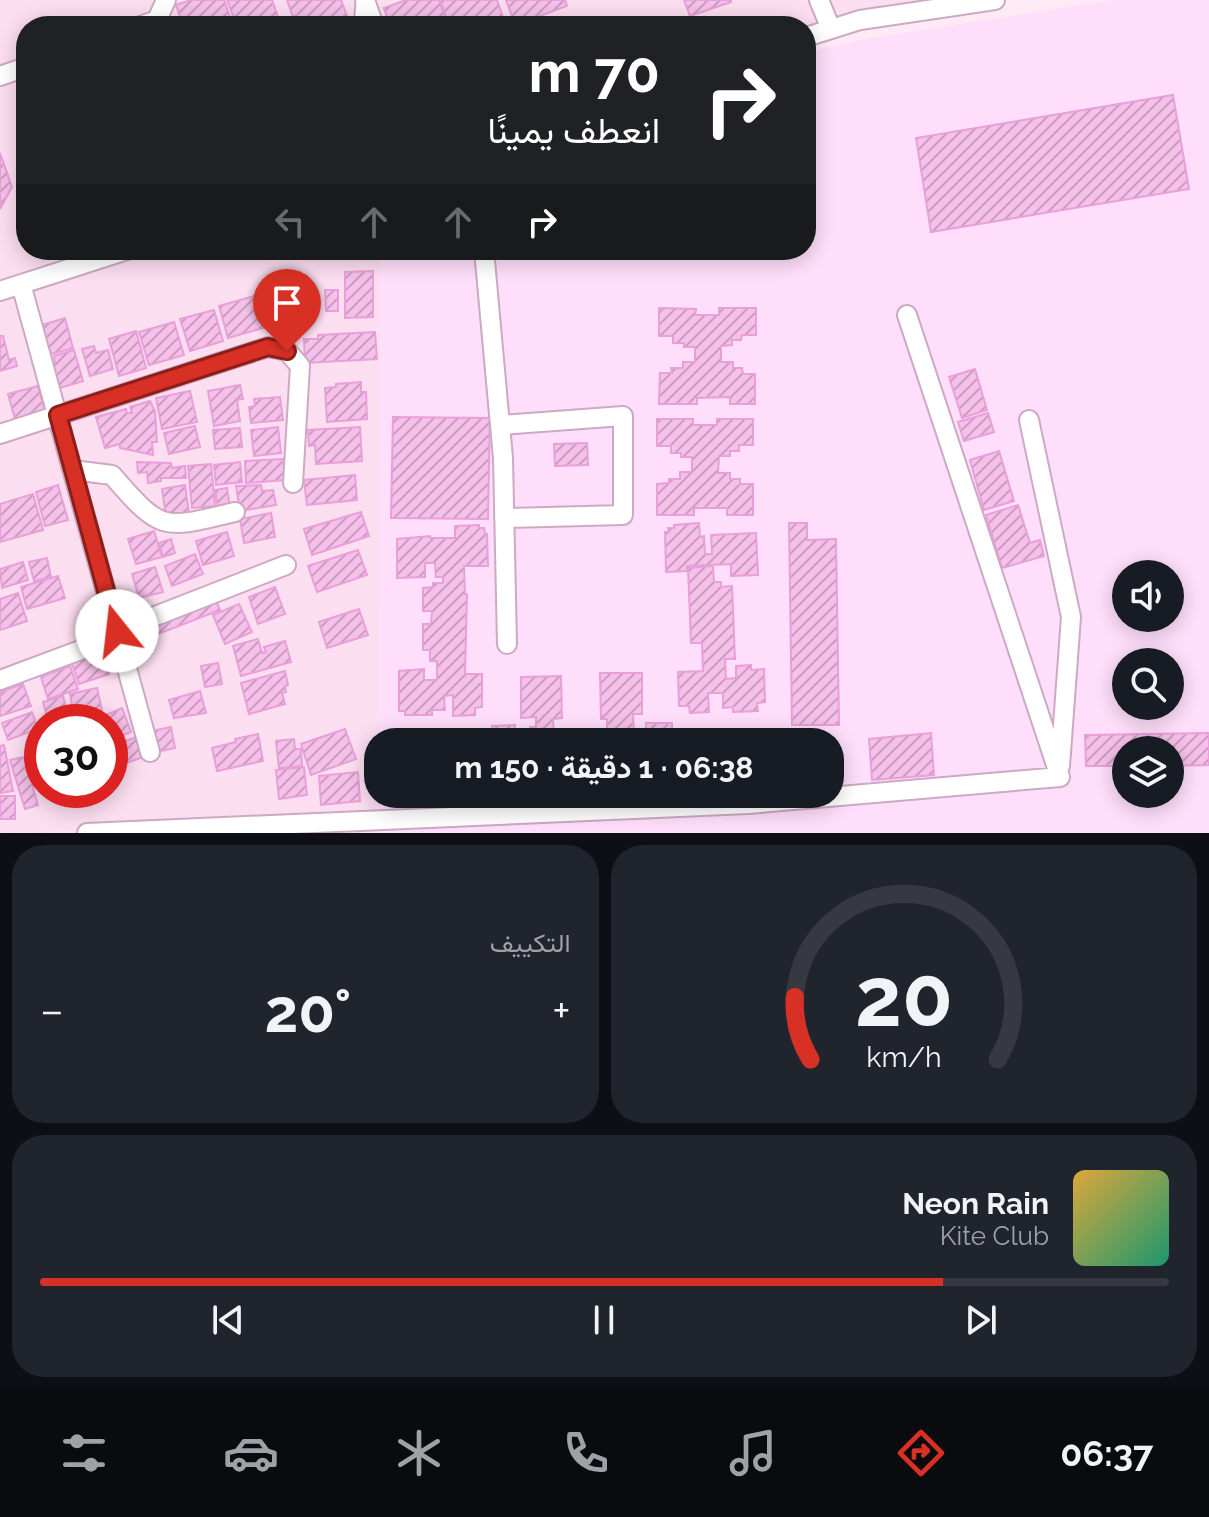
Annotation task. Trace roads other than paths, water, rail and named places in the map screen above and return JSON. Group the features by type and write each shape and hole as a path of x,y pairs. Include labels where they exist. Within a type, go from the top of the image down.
{"street":[{"path":"819,0 831,29"},
{"path":"816,34 860,20 950,4 995,0"},
{"path":"0,291 96,260"},
{"path":"485,260 500,425 507,644"},
{"path":"21,284 150,752"},
{"path":"907,315 1060,777"},
{"path":"0,434 268,347 287,351 300,366 293,483"},
{"path":"500,425 623,416 623,515 504,518"},
{"path":"1029,420 1071,617 1060,777"},
{"path":"73,470 112,475 141,509 167,525 181,525 235,512"},
{"path":"0,680 286,565"},
{"path":"87,833 748,804 1060,777"}]}
